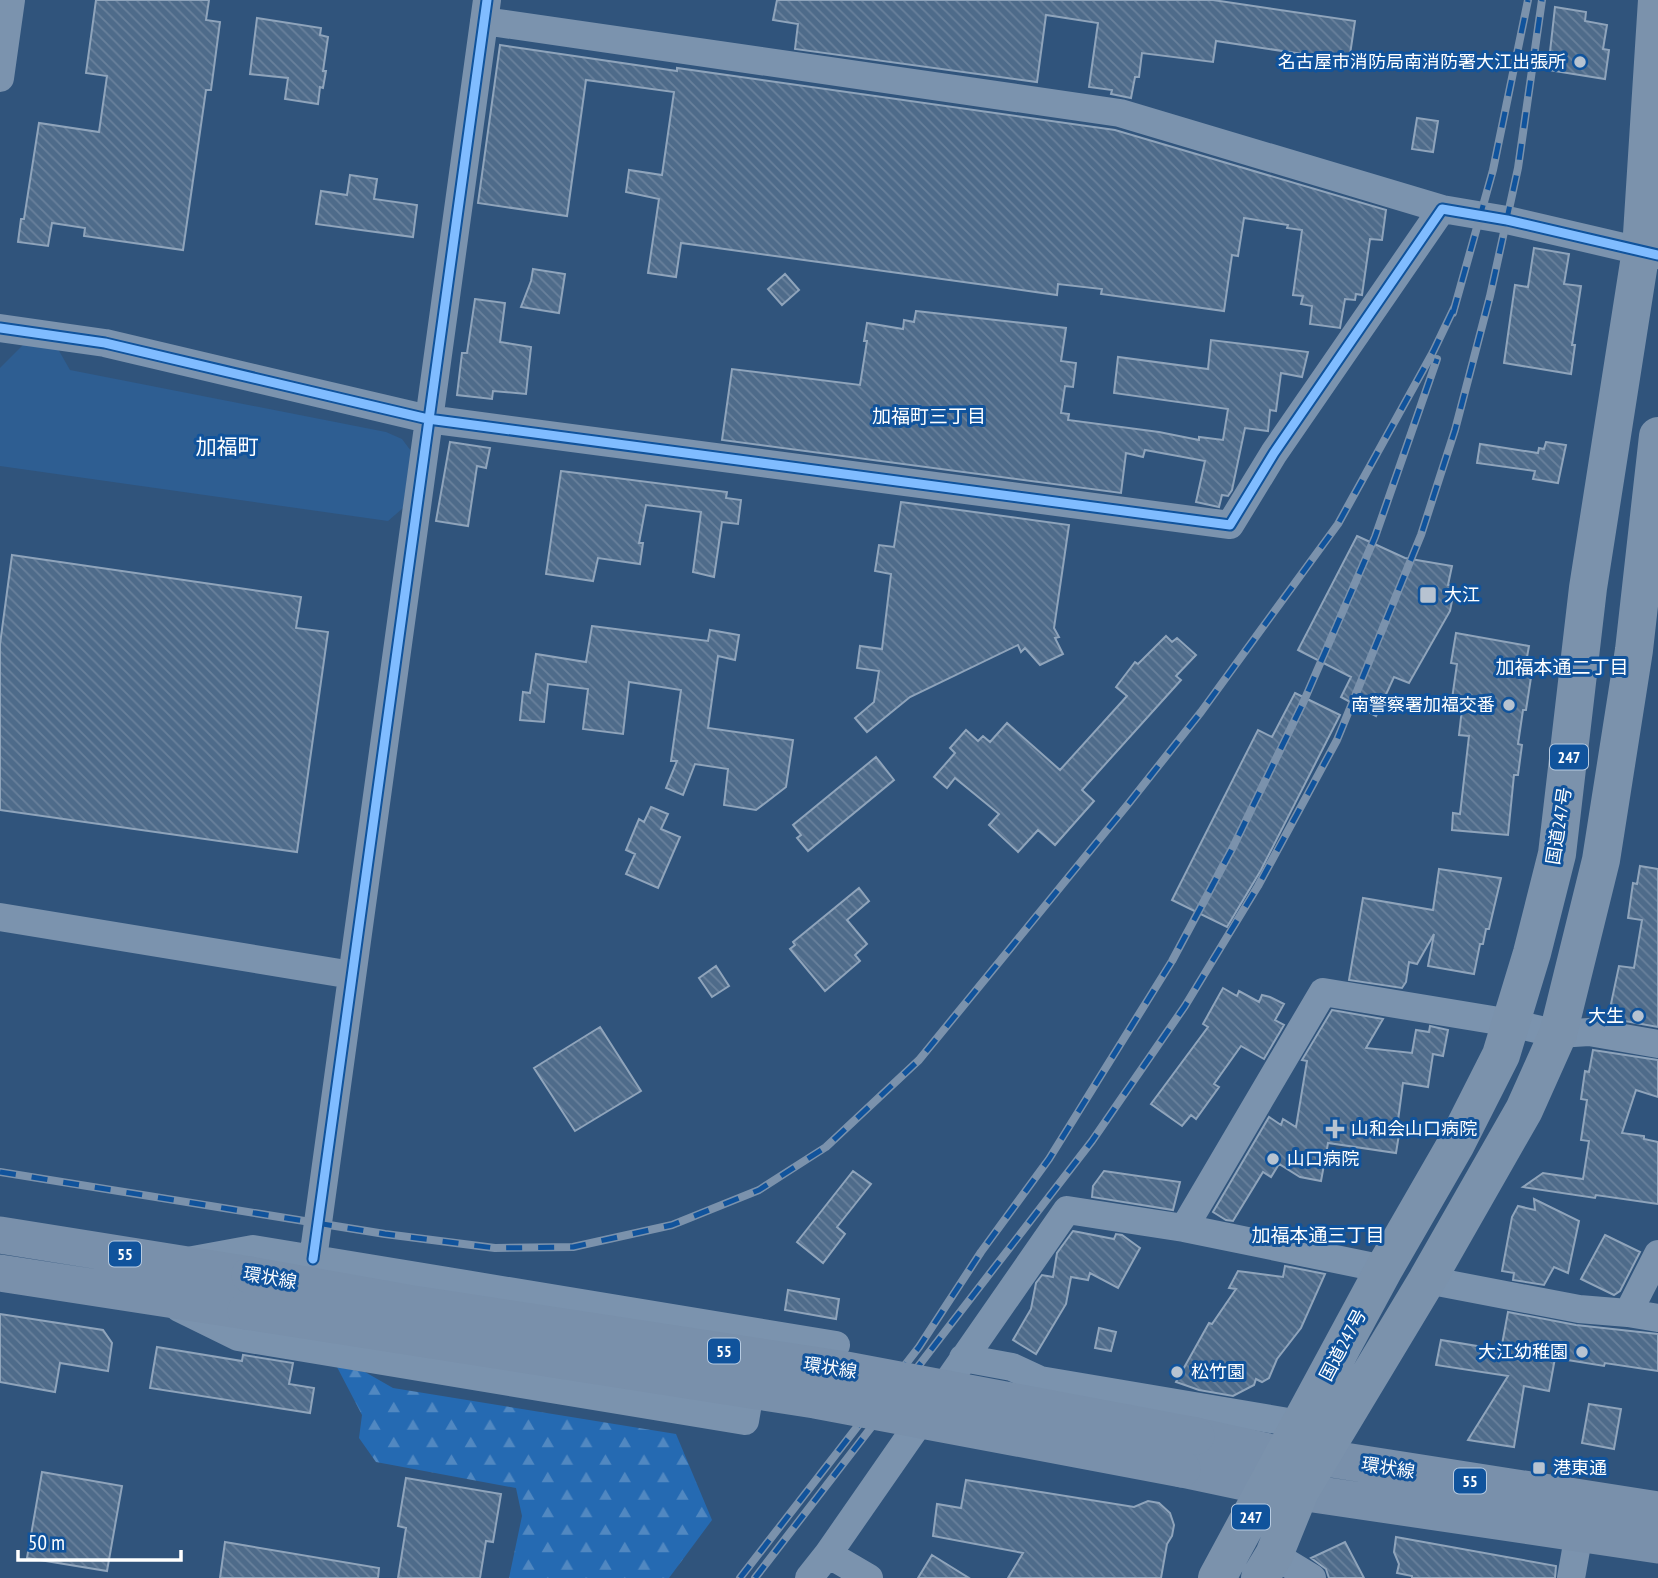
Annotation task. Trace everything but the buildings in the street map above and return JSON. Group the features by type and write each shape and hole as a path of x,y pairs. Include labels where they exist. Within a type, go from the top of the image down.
{"highway":[{"name":"国道247号","path":"1267,1567 1294,1463 1384,1269 1457,1144 1501,1055 1532,953 1557,854 1588,588 1650,253 1657,0"},
{"name":"国道247号","path":"1217,1578 1294,1463 1427,1280 1524,1110 1558,1034 1601,860 1651,560 1658,436"}],"main road":[{"name":"環状線","path":"0,1235 180,1262 407,1303 846,1370 1196,1436 1294,1463 1579,1533 1658,1545"},
{"name":"環状線","path":"0,1273 815,1400 1182,1469 1294,1463 1658,1510"}],"street":[{"path":"0,78 11,0"},
{"path":"313,1259 485,10 1120,113 1442,209 1507,220 1650,253"},
{"path":"0,328 105,343 428,419 1230,525 1274,453 1442,209"},
{"path":"0,917 352,975"},
{"path":"1184,1228 1323,992 1511,1023 1558,1034 1589,1032 1658,1044"},
{"path":"809,1578 1066,1210 1184,1228 1384,1269"},
{"path":"180,1262 253,1249 836,1345"},
{"path":"1628,1312 1658,1254"},
{"path":"1427,1280 1579,1309 1628,1312 1658,1318"},
{"path":"158,1298 238,1337 745,1421 760,1332"},
{"path":"963,1358 1012,1367 1040,1380 1294,1463"},
{"path":"1572,1578 1579,1533"},
{"path":"828,1554 869,1578"},
{"path":"1267,1567 1312,1578"}],"green space":[{"path":"337,1367 365,1372 393,1388 676,1434 712,1520 669,1578 509,1578 522,1516 516,1488 376,1462 359,1438 362,1415"}],"shaded area":[{"path":"24,344 58,349 70,370 386,432 402,439 411,451 403,508 388,521 0,466 0,368"}],"railway":[{"path":"1453,313 1493,170 1528,0"},
{"path":"755,1578 1092,1141 1185,1006 1258,886 1337,740 1421,535 1455,430 1490,296 1518,168 1542,0"},
{"path":"0,1172 385,1234 495,1248 573,1247 672,1225 759,1190 826,1147 919,1060 1201,712 1338,524 1433,352 1455,306"},
{"path":"740,1578 919,1347 981,1252 1049,1159 1172,961 1233,847 1303,703 1375,537 1437,359"}],"cycle path":[{"path":"313,1259 487,0"},
{"path":"0,328 105,343 428,419 1230,525 1274,453 1442,209 1507,220 1658,255"}],"place":[{"name":"名古屋市消防局南消防署大江出張所","path":"1580,62"},
{"name":"大江","path":"1428,595"},
{"name":"南警察署加福交番","path":"1509,705"},
{"name":"大生","path":"1638,1016"},
{"name":"山和会山口病院","path":"1335,1129"},
{"name":"山口病院","path":"1273,1159"},
{"name":"大江幼稚園","path":"1582,1352"},
{"name":"松竹園","path":"1177,1372"},
{"name":"港東通","path":"1539,1468"}],"district":[{"name":"加福町三丁目","path":"929,416"},
{"name":"加福町","path":"227,447"},
{"name":"加福本通二丁目","path":"1562,667"},
{"name":"加福本通三丁目","path":"1318,1235"}]}
